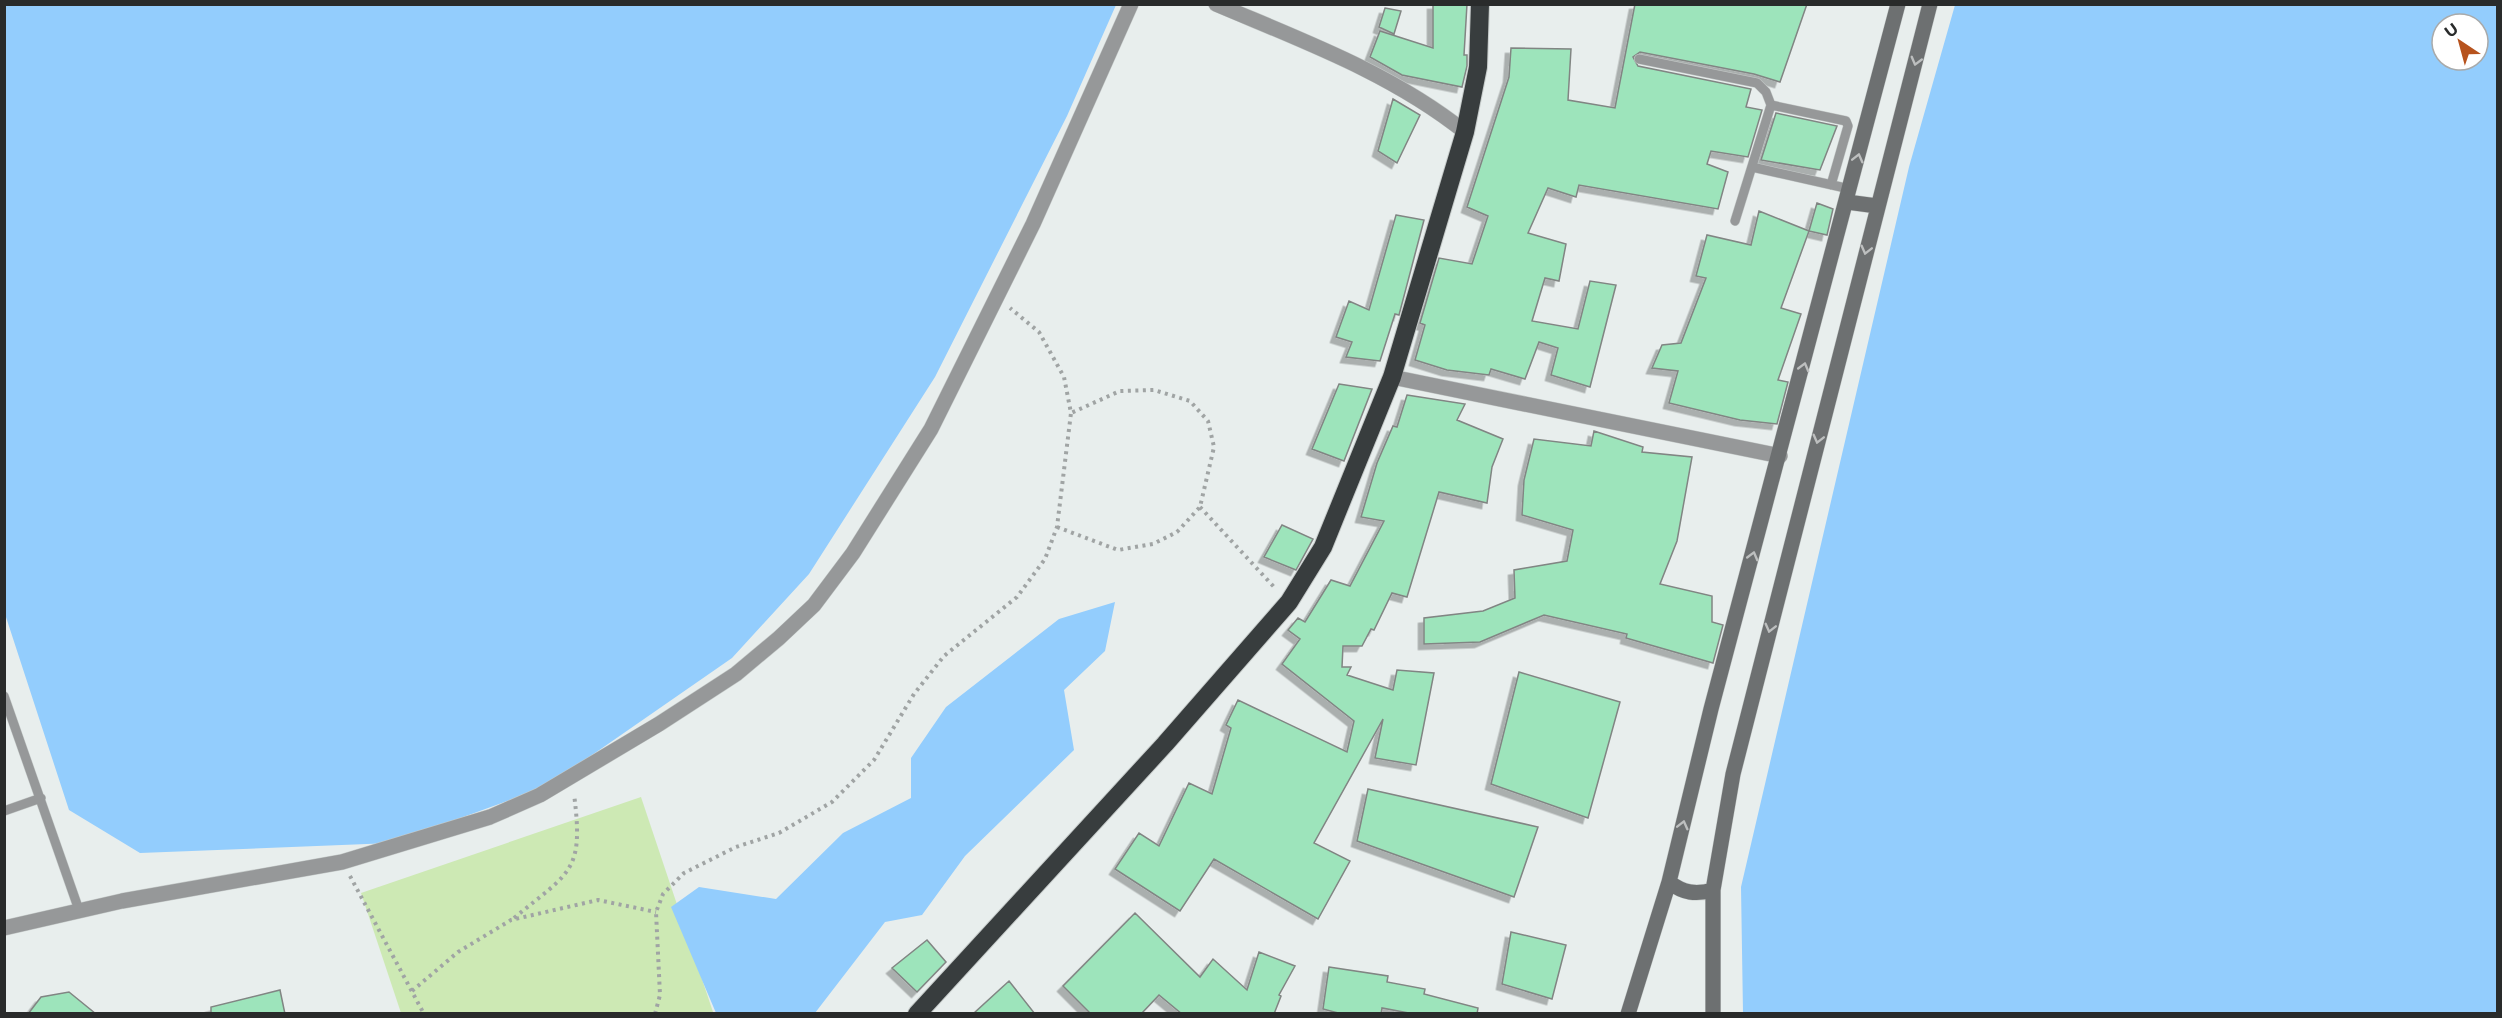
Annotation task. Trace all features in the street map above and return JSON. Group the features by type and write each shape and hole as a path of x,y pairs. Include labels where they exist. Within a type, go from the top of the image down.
{"highway":[{"path":"916,1014 1165,744 1289,602 1323,547 1392,377 1465,132 1478,67 1480,4"}],"street":[{"path":"4,928 80,910 342,862 490,818 540,795 659,724 736,674 814,605 853,553 931,429 1033,224 1131,4"},
{"path":"1216,4 1365,67 1440,112 1465,132"},
{"path":"1628,1014 1669,882 1711,709 1780,456 1898,4"},
{"path":"1713,1014 1713,890 1733,774 1930,4"},
{"path":"1848,195 1877,206"},
{"path":"1392,377 1780,456"},
{"path":"1669,882 1688,892 1701,893 1713,890"}],"lane":[{"path":"1638,59 1757,83 1766,92 1771,105 1735,221"},
{"path":"1771,105 1840,118 1848,126 1831,185"},
{"path":"1846,132 1864,136"},
{"path":"1752,167 1831,185 1848,195"},
{"path":"4,696 80,910"},
{"path":"4,811 41,798"}],"path":[{"path":"655,1014 660,995 656,912 663,894 684,873 736,847 779,833 832,802 874,760 914,694 944,656 1017,597 1045,559 1057,527 1071,412 1064,377 1039,332 996,298"},
{"path":"1057,527 1118,550 1153,544 1178,532 1200,507 1214,447 1208,421 1190,401 1154,390 1119,391 1071,412"},
{"path":"1200,507 1289,602"},
{"path":"412,992 458,952 511,920 567,874 576,856 578,828 571,776"},
{"path":"342,862 424,1014"},
{"path":"511,920 598,900 656,912"}],"green space":[{"path":"641,797 713,1012 401,1013 361,893"}],"water":[{"path":"4,5 1116,5 1067,116 935,377 809,574 732,658 546,787 392,843 140,853 69,810 5,614"},
{"path":"1955,5 2497,5 2497,1013 1743,1013 1741,887 1909,167"},
{"path":"1115,602 1105,651 1064,690 1074,750 965,856 922,915 885,922 815,1013 716,1013 671,907 699,887 776,899 843,833 911,798 911,758 946,707 1059,619"}],"building":[{"path":"1433,4 1467,4 1464,55 1467,55 1467,66 1462,87 1402,75 1370,57 1380,31 1433,48"},
{"path":"1635,4 1807,4 1780,82 1754,74 1640,52 1633,57 1638,66 1751,89 1746,107 1762,110 1748,157 1711,151 1707,164 1728,172 1718,209 1579,185 1576,197 1548,188 1528,233 1566,244 1559,281 1545,278 1532,321 1578,329 1590,281 1616,285 1590,387 1551,375 1558,348 1539,342 1525,379 1491,369 1489,375 1447,370 1415,360 1425,325 1420,323 1439,258 1472,264 1488,216 1467,207 1509,77 1511,48 1571,49 1568,100 1615,108"},
{"path":"1385,8 1401,11 1394,34 1379,27"},
{"path":"1393,99 1420,115 1397,163 1378,151"},
{"path":"1776,113 1837,126 1820,170 1761,160"},
{"path":"1817,203 1833,209 1827,235 1809,231"},
{"path":"1759,211 1809,231 1781,308 1801,314 1778,380 1788,382 1777,424 1740,420 1669,403 1678,371 1652,368 1662,345 1681,343 1706,278 1696,276 1707,235 1751,245"},
{"path":"1396,215 1424,220 1399,315 1395,314 1380,361 1346,357 1352,342 1336,337 1349,301 1369,310"},
{"path":"1339,384 1372,389 1344,461 1312,449"},
{"path":"1407,395 1465,404 1457,420 1503,439 1492,467 1487,503 1439,492 1407,597 1392,593 1374,630 1371,629 1362,646 1343,646 1342,667 1351,667 1347,675 1393,690 1397,670 1434,673 1416,765 1375,758 1383,719 1314,843 1350,861 1318,919 1214,859 1180,911 1115,869 1139,833 1159,846 1189,783 1212,794 1231,728 1226,725 1238,700 1347,752 1354,721 1282,664 1300,639 1288,630 1298,618 1305,622 1331,580 1350,586 1384,521 1361,517 1377,463 1393,426 1397,427"},
{"path":"1594,431 1643,447 1642,452 1692,457 1677,541 1660,584 1712,596 1712,622 1723,625 1713,663 1626,638 1627,634 1544,615 1480,642 1424,644 1424,618 1483,611 1515,598 1514,570 1567,561 1573,530 1522,515 1524,480 1534,439 1591,446"},
{"path":"1282,525 1313,539 1296,570 1264,557"},
{"path":"1519,672 1620,702 1588,818 1491,784"},
{"path":"1368,789 1538,827 1514,897 1357,841"},
{"path":"1135,913 1200,977 1213,959 1247,990 1259,952 1295,966 1279,995 1281,996 1274,1014 1182,1014 1159,995 1141,1014 1091,1014 1063,986"},
{"path":"1511,932 1566,945 1552,999 1502,984"},
{"path":"927,940 946,962 917,992 892,968"},
{"path":"1329,967 1388,976 1387,982 1425,989 1424,994 1478,1008 1477,1014 1414,1014 1382,1008 1381,1014 1342,1014 1323,1009"},
{"path":"1009,981 1035,1014 973,1014"},
{"path":"280,990 285,1014 211,1014 211,1007"},
{"path":"69,992 96,1014 28,1014 41,997"}]}
